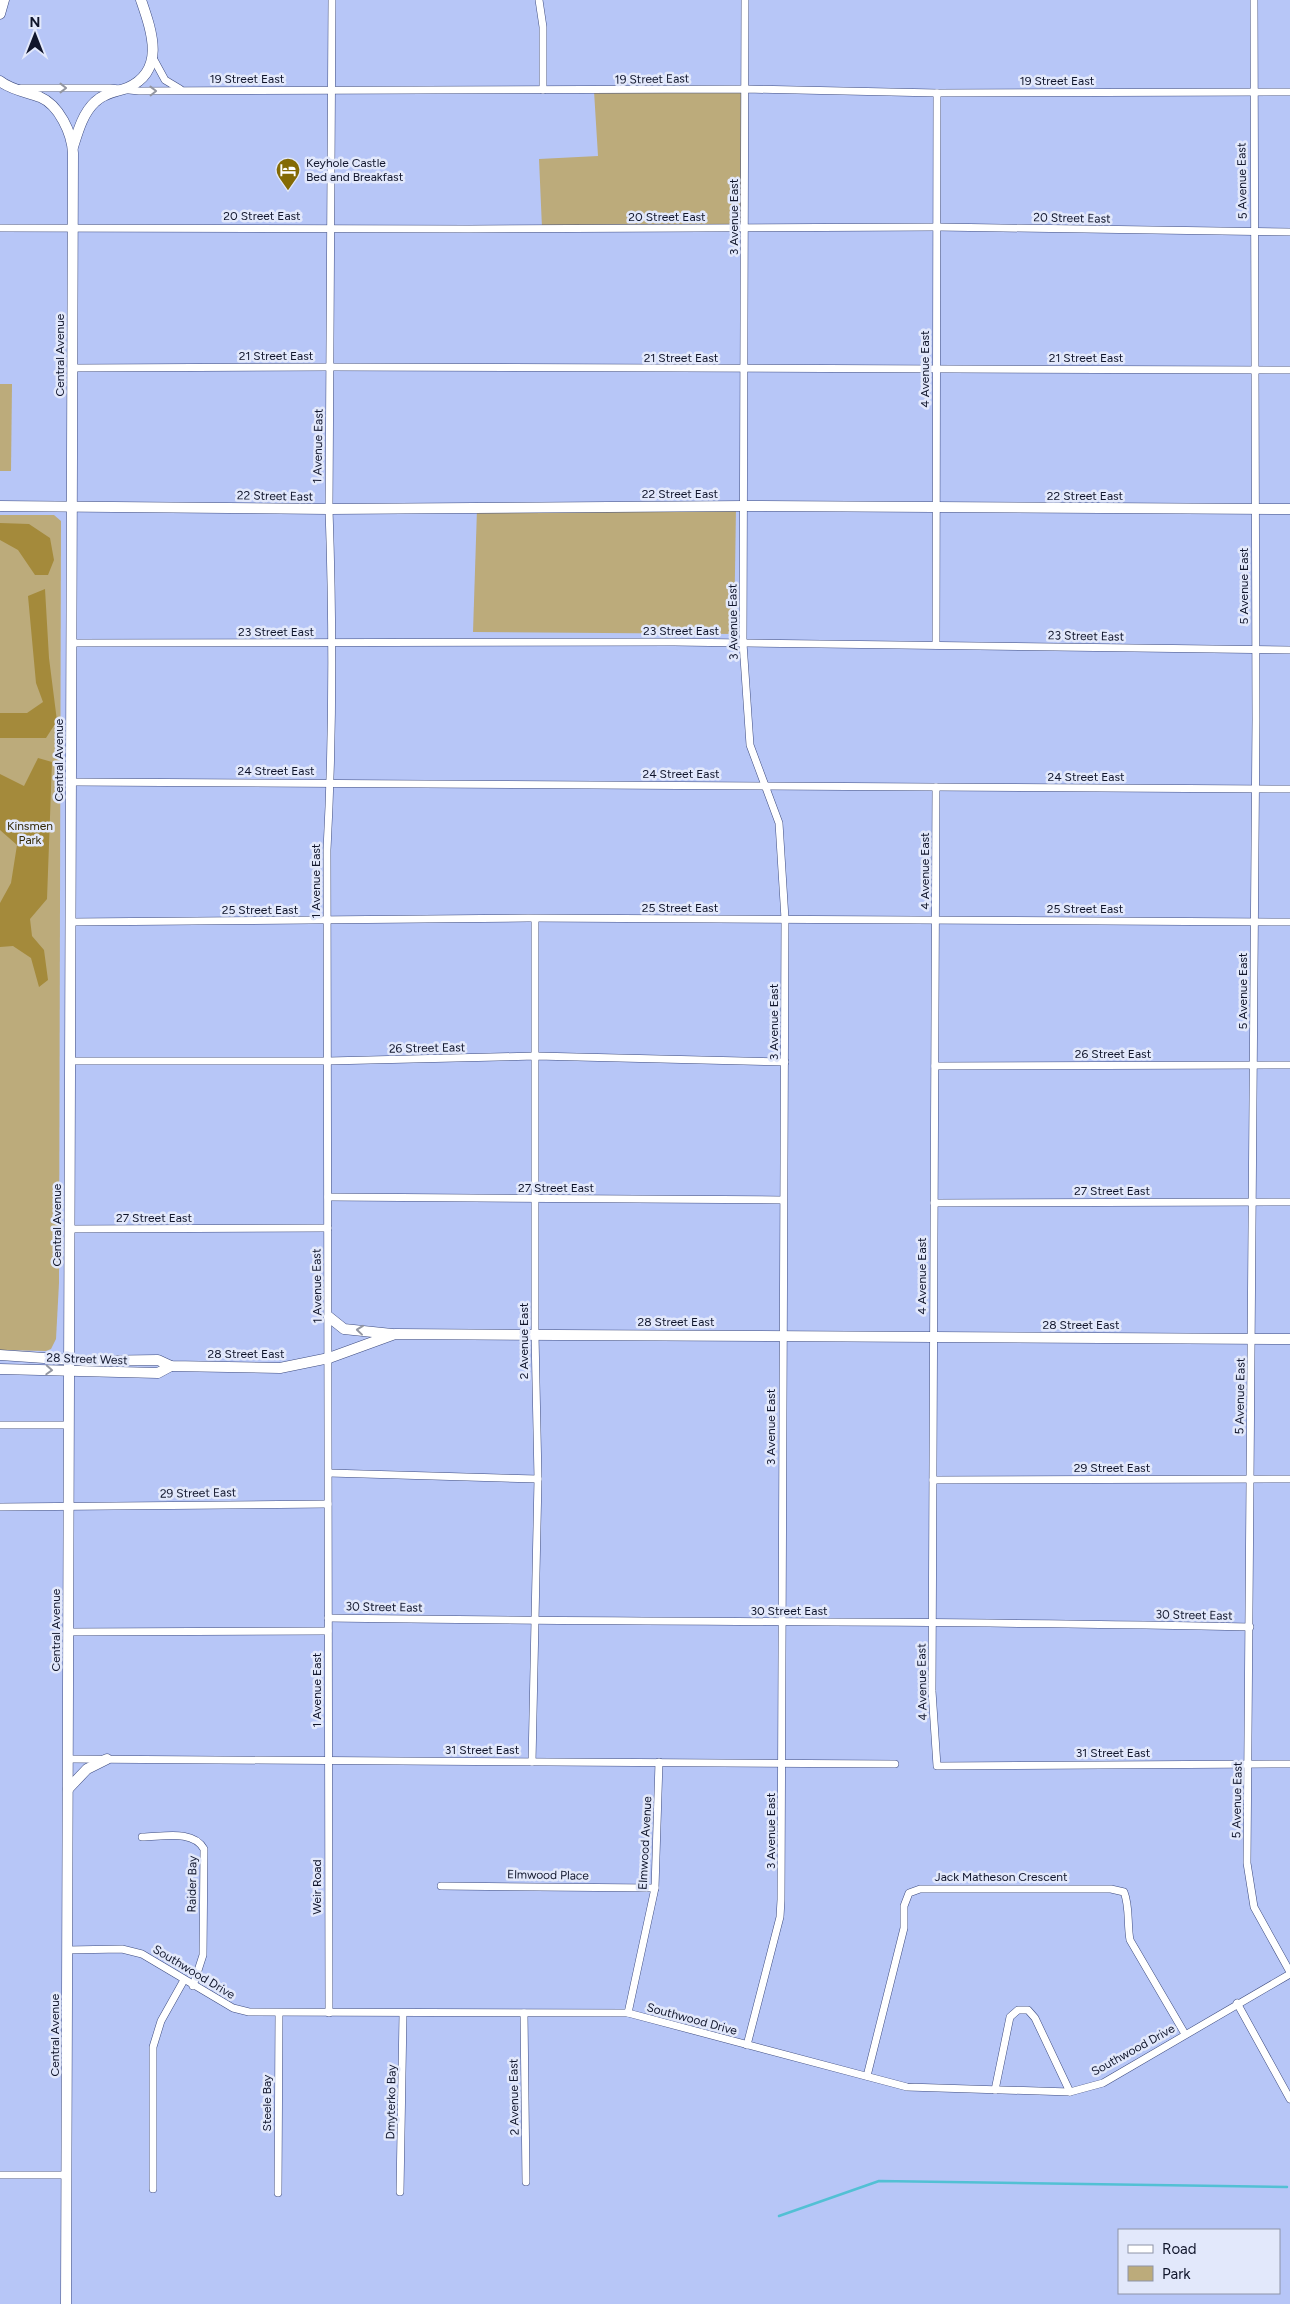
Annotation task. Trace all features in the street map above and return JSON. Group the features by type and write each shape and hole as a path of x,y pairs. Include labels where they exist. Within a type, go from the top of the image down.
{"street":[{"path":"141,0 149,31 153,58 165,80 183,90"},
{"name":"1 Avenue East","path":"328,1761 330,1358 327,850 330,783 331,643 329,509 332,0"},
{"path":"539,0 543,27 543,90"},
{"name":"3 Avenue East","path":"746,0 743,643 750,745 779,823 784,918 785,1062 780,1917 747,2045"},
{"name":"5 Avenue East","path":"1254,0 1252,92 1255,370 1254,1066 1247,1863 1254,1908 1290,1973"},
{"path":"0,14 3,1"},
{"name":"Central Avenue","path":"66,2304 73,147 83,118 95,102 102,96 124,89 144,78 153,58"},
{"name":"Central Avenue","path":"0,81 43,98 52,105 62,119 73,147"},
{"name":"19 Street East","path":"0,88 124,89 139,91 746,89 938,93 1290,92"},
{"name":"4 Avenue East","path":"936,645 938,93"},
{"name":"20 Street East","path":"0,228 938,227 1290,232"},
{"name":"21 Street East","path":"73,368 1290,370"},
{"name":"22 Street East","path":"0,506 329,509 744,506 1290,509"},
{"name":"23 Street East","path":"72,643 743,643 1290,650"},
{"name":"24 Street East","path":"71,782 1290,789"},
{"name":"4 Avenue East","path":"936,787 932,1691 936,1766"},
{"name":"25 Street East","path":"70,922 784,918 1290,922"},
{"name":"2 Avenue East","path":"532,1762 538,1479 535,1334 535,920"},
{"name":"26 Street East","path":"70,1061 328,1061 536,1056 785,1062"},
{"name":"26 Street East","path":"935,1066 1290,1065"},
{"name":"27 Street East","path":"328,1197 535,1200 783,1200"},
{"name":"27 Street East","path":"934,1203 1290,1202"},
{"name":"27 Street East","path":"69,1230 328,1228"},
{"path":"329,1317 344,1329 395,1334"},
{"name":"28 Street East","path":"69,1359 158,1360 171,1366 280,1368 330,1358 395,1334 1290,1339"},
{"name":"28 Street West","path":"0,1355 69,1359"},
{"name":"28 Street West","path":"0,1369 158,1373 171,1366"},
{"path":"0,1425 69,1426"},
{"path":"329,1473 538,1479"},
{"name":"29 Street East","path":"933,1480 1290,1479"},
{"name":"29 Street East","path":"0,1508 328,1504"},
{"name":"30 Street East","path":"328,1618 933,1624 1096,1623 1250,1627"},
{"path":"68,1632 328,1631"},
{"name":"31 Street East","path":"68,1758 896,1764"},
{"path":"68,1789 87,1769 107,1759"},
{"name":"Weir Road","path":"328,1761 329,2012"},
{"name":"Elmwood Avenue","path":"628,2014 655,1888 660,1762"},
{"name":"31 Street East","path":"936,1766 1290,1764"},
{"name":"Raider Bay","path":"142,1837 190,1836 199,1840 204,1849 203,1955 193,1986"},
{"name":"Elmwood Place","path":"441,1886 655,1888"},
{"name":"Jack Matheson Crescent","path":"867,2076 904,1928 904,1906 909,1893 920,1889 1111,1889 1124,1892 1128,1902 1127,1926 1130,1940 1185,2034"},
{"name":"Southwood Drive","path":"68,1950 122,1949 142,1954 233,2008 249,2012 628,2014 907,2086 1070,2092 1103,2084 1290,1973"},
{"path":"153,2189 153,2047 160,2021 184,1980"},
{"path":"1238,2003 1290,2100"},
{"path":"995,2090 1010,2017 1018,2010 1028,2010 1035,2018 1070,2092"},
{"name":"Steele Bay","path":"278,2193 279,2013"},
{"name":"2 Avenue East","path":"524,2013 526,2182"},
{"name":"Dmyterko Bay","path":"400,2192 403,2014"},
{"path":"0,2175 67,2175"}],"green space":[{"path":"594,91 743,91 744,227 542,228 539,159 598,156"},
{"path":"0,384 12,384 11,471 0,471"},
{"path":"736,508 734,634 473,632 477,509"},
{"name":"Kinsmen Park","path":"0,515 54,515 61,521 59,1283 56,1339 51,1349 46,1351 0,1350"},
{"path":"0,523 29,524 50,538 54,560 48,575 35,575 18,550 0,540"},
{"path":"45,589 49,658 57,721 46,738 0,738 0,713 27,713 43,702 36,683 28,596"},
{"path":"38,758 52,762 47,899 30,919 32,936 44,950 48,980 39,987 31,958 13,946 0,947 0,903 11,883 17,845 0,830 0,774 24,786"}],"waterway":[{"path":"779,2216 879,2181 1287,2187"}],"place":[{"name":"Keyhole Castle Bed and Breakfast","path":"288,191"}]}
